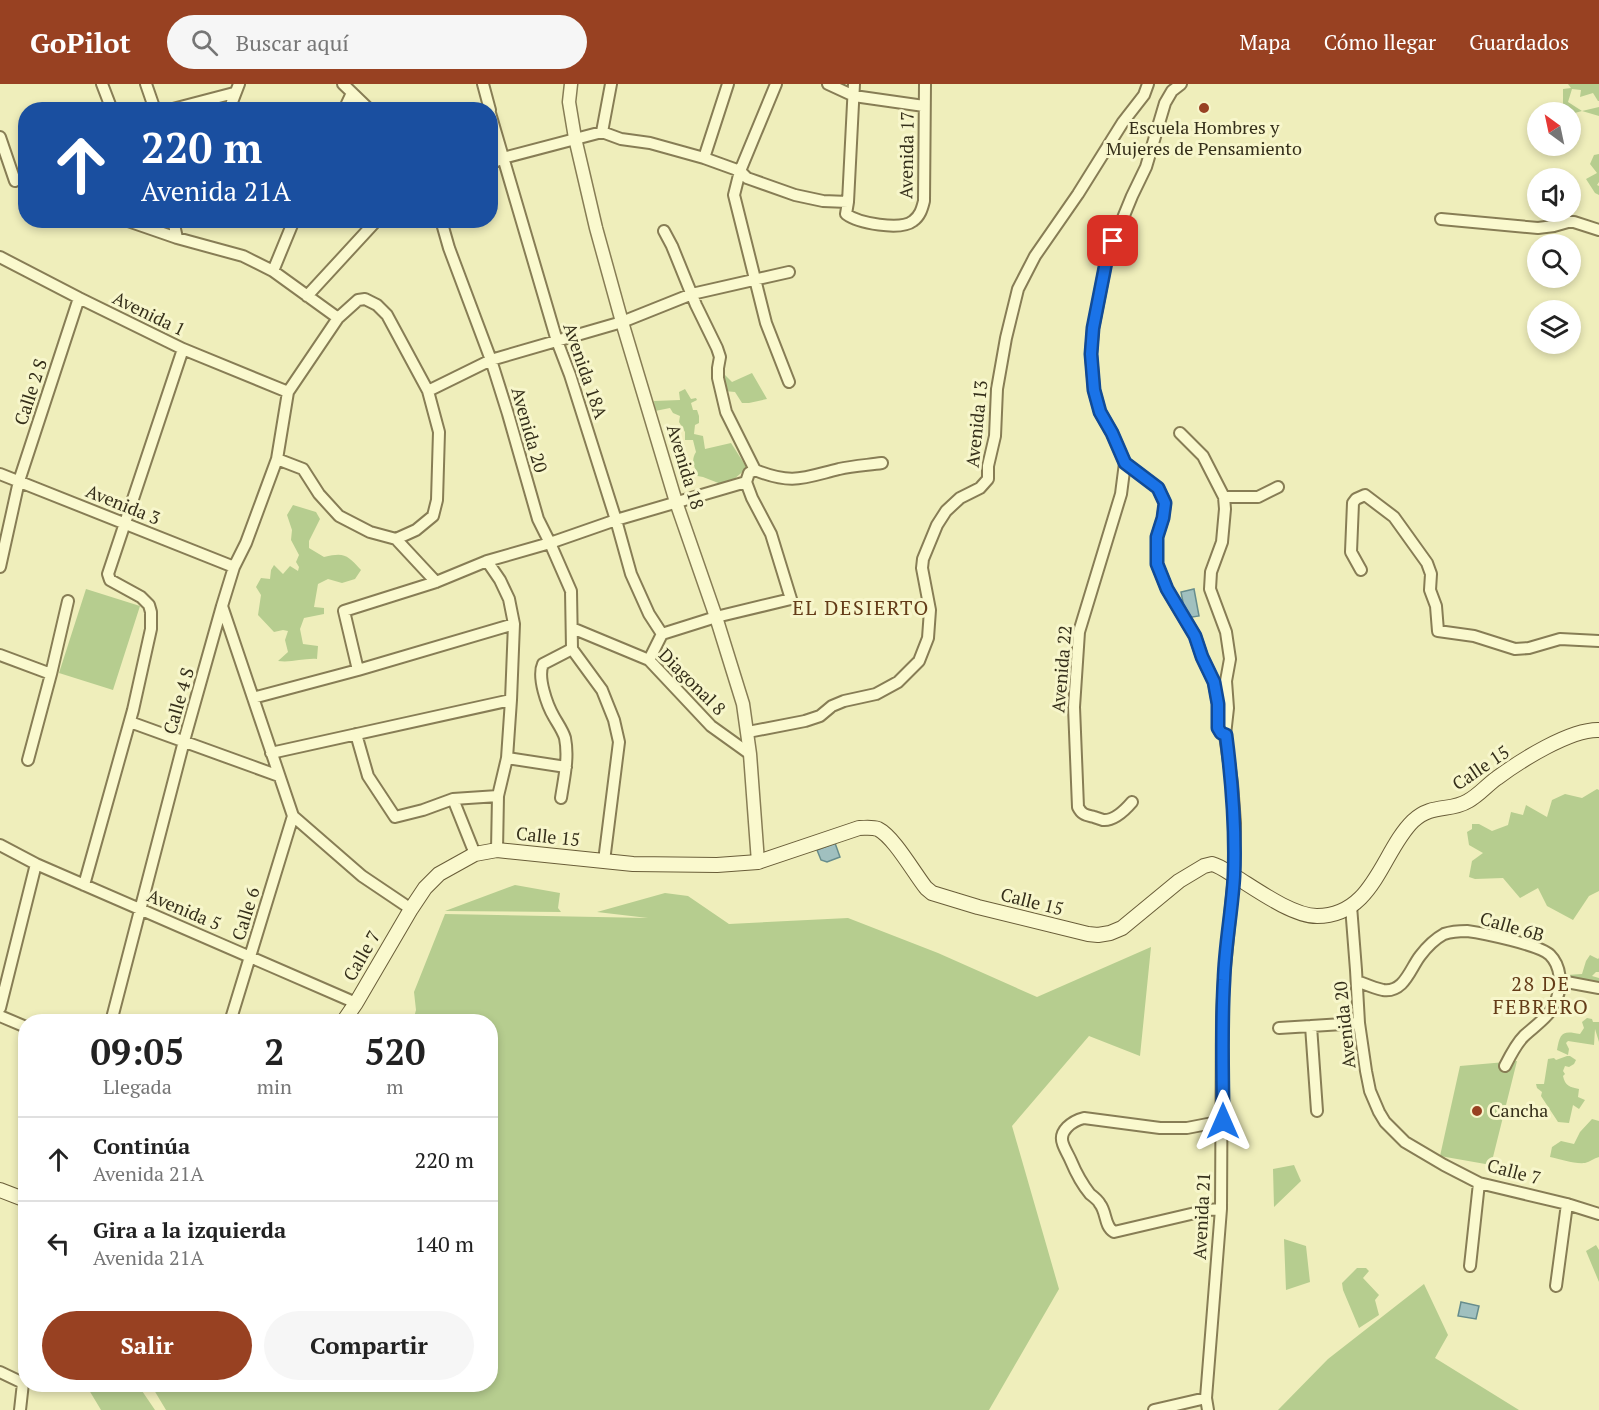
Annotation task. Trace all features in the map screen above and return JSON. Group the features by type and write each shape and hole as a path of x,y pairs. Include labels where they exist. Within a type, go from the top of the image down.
{"main road":[{"name":"Calle 15","path":"411,909 433,880 475,854 497,850 633,864 717,865 758,862 860,828 870,827 885,835 932,893 978,907 1098,935 1122,928 1179,881 1204,866 1212,864 1272,899 1305,915 1324,916 1351,906 1368,890 1401,836 1421,815 1430,810 1468,802 1499,777 1528,758 1570,735 1599,730"},
{"name":"Calle 7","path":"348,1014 411,909"},
{"path":"0,1190 18,1197"}],"street":[{"path":"102,84 109,102"},
{"path":"146,84 152,102"},
{"path":"343,84 362,102"},
{"name":"Avenida 18A","path":"483,84 488,102"},
{"name":"Avenida 18","path":"571,84 569,102 575,138 596,228 622,322 676,502 743,704 748,732 758,862"},
{"path":"602,132 611,84"},
{"path":"704,158 728,84"},
{"path":"776,84 740,171 734,195 766,323 789,382"},
{"path":"828,84 854,96 924,106"},
{"path":"498,160 602,132 704,158 740,171 747,178 795,195 823,201 848,202 854,84"},
{"name":"Avenida 17","path":"848,202 846,214 853,219 884,226 906,225 917,218 924,201 925,84"},
{"name":"Avenida 13","path":"748,732 805,721 819,716 832,706 844,701 876,694 898,682 919,661 928,638 930,609 922,559 946,511 960,498 980,488 988,479 988,466 995,436 997,389 1018,289 1035,255 1078,194 1123,122 1144,95 1148,84"},
{"path":"1181,84 1172,91 1165,103 1146,167 1107,257 1093,328 1091,354 1094,390 1100,412 1125,463 1158,488 1165,503 1157,537 1157,564 1167,589 1195,636 1214,682 1218,704 1218,728 1226,735"},
{"path":"194,102 237,88"},
{"path":"348,102 352,93"},
{"path":"0,137 15,181"},
{"name":"Avenida 18A","path":"498,140 557,341 570,375 631,574 649,614 662,634"},
{"path":"1441,219 1538,228 1574,222 1599,230"},
{"path":"148,228 243,256 273,271 338,318"},
{"path":"175,228 177,238"},
{"path":"273,271 291,228"},
{"path":"307,296 370,228"},
{"name":"Avenida 20","path":"444,228 491,360 538,519 571,591 572,650"},
{"path":"664,231 717,348 720,357 718,378 726,412 755,470"},
{"name":"Avenida 1","path":"0,257 183,350 288,393"},
{"path":"428,391 491,360 622,322 692,294 789,272"},
{"name":"Calle 2 S","path":"0,567 19,481 79,298"},
{"path":"288,393 338,318 358,300 365,299 377,304 387,315 428,391 440,432 437,500 433,516 416,530 396,539"},
{"path":"84,885 130,722 151,629 149,605 141,597 111,580 108,574 183,350"},
{"name":"Calle 4 S","path":"113,1014 184,741 222,606 234,567 246,543 277,459 288,393"},
{"name":"Avenida 21","path":"1180,433 1203,456 1224,497 1222,542 1211,572 1210,589 1226,632 1230,659 1226,681 1228,708 1226,735 1232,783 1234,876 1223,987 1221,1209 1206,1398 1208,1410"},
{"path":"277,459 303,469 319,494 339,516 370,532 396,539 436,582"},
{"path":"649,660 662,634 716,617 791,599 771,534 746,482 749,473 755,470 783,478 803,479 840,469 882,463"},
{"name":"Avenida 22","path":"1125,463 1121,494 1078,632 1074,707 1080,812 1083,815 1103,820 1109,819 1132,802"},
{"name":"Avenida 3","path":"0,474 234,567"},
{"path":"358,670 344,611 436,582 487,561 746,482"},
{"path":"1224,497 1258,497 1278,487"},
{"path":"1361,570 1351,552 1353,503 1365,495 1394,517 1427,563 1431,574 1430,590 1436,606 1438,631 1474,636 1515,649 1529,648 1560,639 1599,641"},
{"path":"487,561 509,599 514,624 507,758 498,796 497,850"},
{"path":"28,760 68,601"},
{"path":"222,606 293,816 362,876 411,909"},
{"path":"253,698 514,624"},
{"name":"Diagonal 8","path":"572,627 649,660 711,726 750,754"},
{"path":"561,798 567,758 564,736 552,714 543,688 541,668 543,664 572,650 602,690 620,742 604,861"},
{"path":"0,655 51,674"},
{"path":"272,753 511,700"},
{"path":"130,722 279,776"},
{"path":"356,734 368,776 396,817 453,799 498,796"},
{"path":"507,758 566,767"},
{"path":"453,799 475,854"},
{"name":"Calle 6","path":"232,1014 293,816"},
{"name":"Avenida 5","path":"0,845 36,864 356,1003"},
{"path":"0,1008 36,864"},
{"name":"Avenida 20","path":"1351,906 1359,1023 1370,1091 1378,1112 1395,1132"},
{"name":"Calle 6B","path":"1357,981 1383,990 1395,990 1430,945 1445,934 1465,931 1543,950 1556,965 1561,981"},
{"path":"1505,1066 1523,1037 1545,1019 1553,1008 1558,998 1561,981 1599,988"},
{"path":"0,1016 18,1024"},
{"path":"1279,1028 1359,1023"},
{"path":"1311,1026 1317,1111"},
{"path":"1221,1209 1110,1231 1103,1207 1077,1175 1062,1142 1064,1132 1071,1124 1084,1118 1160,1128 1187,1128 1223,1121"},
{"name":"Calle 7","path":"1395,1132 1406,1142 1479,1183 1599,1214"},
{"path":"1470,1266 1479,1183"},
{"path":"1556,1286 1567,1204"},
{"path":"0,1372 18,1377"},
{"path":"20,1410 22,1392"},
{"path":"1154,1410 1206,1398"}],"green space":[{"path":"1568,84 1599,84 1599,101 1593,93 1580,97 1581,90 1572,89 1568,102 1563,102 1563,89 1571,88"},
{"path":"1599,107 1599,116 1582,111"},
{"path":"1599,154 1599,182 1597,185 1599,195 1595,193 1586,179 1597,173 1590,164 1594,155"},
{"path":"718,372 724,374 732,382 752,373 767,399 742,403 735,392 724,391"},
{"path":"685,389 691,399 696,398 697,400 691,403 693,410 697,410 699,416 699,423 695,425 694,434 703,436 705,449 731,443 747,468 726,486 692,475 696,472 693,460 696,452 693,440 685,440 685,432 679,422 680,416 673,413 670,408 655,411 654,401 680,400 679,392"},
{"path":"293,505 316,512 320,519 309,541 309,548 324,557 345,556 361,570 355,579 342,583 328,579 318,584 314,607 324,608 324,614 304,618 300,629 303,644 318,646 317,659 278,661 288,652 285,640 288,631 274,632 258,615 261,595 256,587 261,578 270,579 274,565 283,574 290,566 298,571 299,567 296,562 299,555 291,540 292,530 287,515"},
{"path":"86,589 140,606 113,690 59,673"},
{"path":"1599,790 1599,891 1589,896 1573,920 1547,906 1538,888 1520,898 1503,878 1475,879 1469,877 1472,861 1483,853 1469,845 1467,832 1472,829 1472,824 1479,824 1492,831 1508,825 1511,812 1523,815 1526,805 1547,817 1552,800 1565,794 1582,798"},
{"path":"515,885 560,893 558,908 561,912 445,911"},
{"path":"665,893 688,896 729,924 848,918 938,953 1037,997 1151,947 1140,1056 1089,1036 1012,1126 1059,1289 989,1410 166,1410 155,1392 498,1392 498,1014 415,1014 414,992 445,914 648,918 597,912"},
{"path":"1590,955 1599,958 1599,972 1592,976 1599,978 1599,989 1561,978 1567,975 1582,974"},
{"path":"1587,1018 1592,1019 1593,1022 1599,1022 1599,1042 1595,1029 1594,1045 1568,1041 1566,1043 1569,1049 1568,1055 1557,1050 1561,1036 1569,1032 1580,1034 1584,1028 1582,1022"},
{"path":"1567,1056 1576,1060 1569,1067 1565,1066 1563,1076 1565,1082 1568,1086 1579,1089 1578,1097 1585,1100 1579,1109 1573,1105 1569,1123 1558,1122 1536,1084 1544,1084 1548,1059 1556,1060"},
{"name":"Cancha","path":"1517,1061 1491,1165 1440,1156 1460,1066"},
{"path":"1592,1119 1599,1121 1599,1157 1581,1163 1550,1157 1552,1147 1561,1141 1574,1144 1580,1132"},
{"path":"1294,1165 1301,1181 1274,1207 1273,1169"},
{"path":"1284,1239 1306,1246 1310,1282 1286,1290"},
{"path":"1596,1245 1599,1250 1599,1282 1586,1251"},
{"path":"1357,1268 1366,1268 1369,1271 1363,1278 1379,1295 1375,1300 1379,1315 1359,1328 1342,1283"},
{"path":"1424,1284 1448,1335 1435,1358 1519,1410 1278,1410 1328,1359"},
{"path":"90,1392 143,1392 155,1410 101,1410"}],"water":[{"path":"1194,589 1199,616 1186,618 1181,592"},
{"path":"835,843 840,857 827,862 821,860 817,850"},
{"path":"1461,1302 1479,1306 1476,1319 1458,1316"}],"place":[{"name":"Escuela Hombres y Mujeres de Pensamiento","path":"1204,108"},
{"name":"Cancha","path":"1477,1111"}],"district":[{"name":"EL DESIERTO","path":"861,608"},
{"name":"28 DE FEBRERO","path":"1541,996"}],"route":[{"path":"1113,241 1100,287 1093,328 1091,354 1094,390 1100,412 1125,463 1158,488 1165,503 1157,537 1157,564 1167,589 1195,636 1214,682 1218,704 1218,728 1226,735 1232,783 1234,876 1222,1017 1223,1121"}]}
